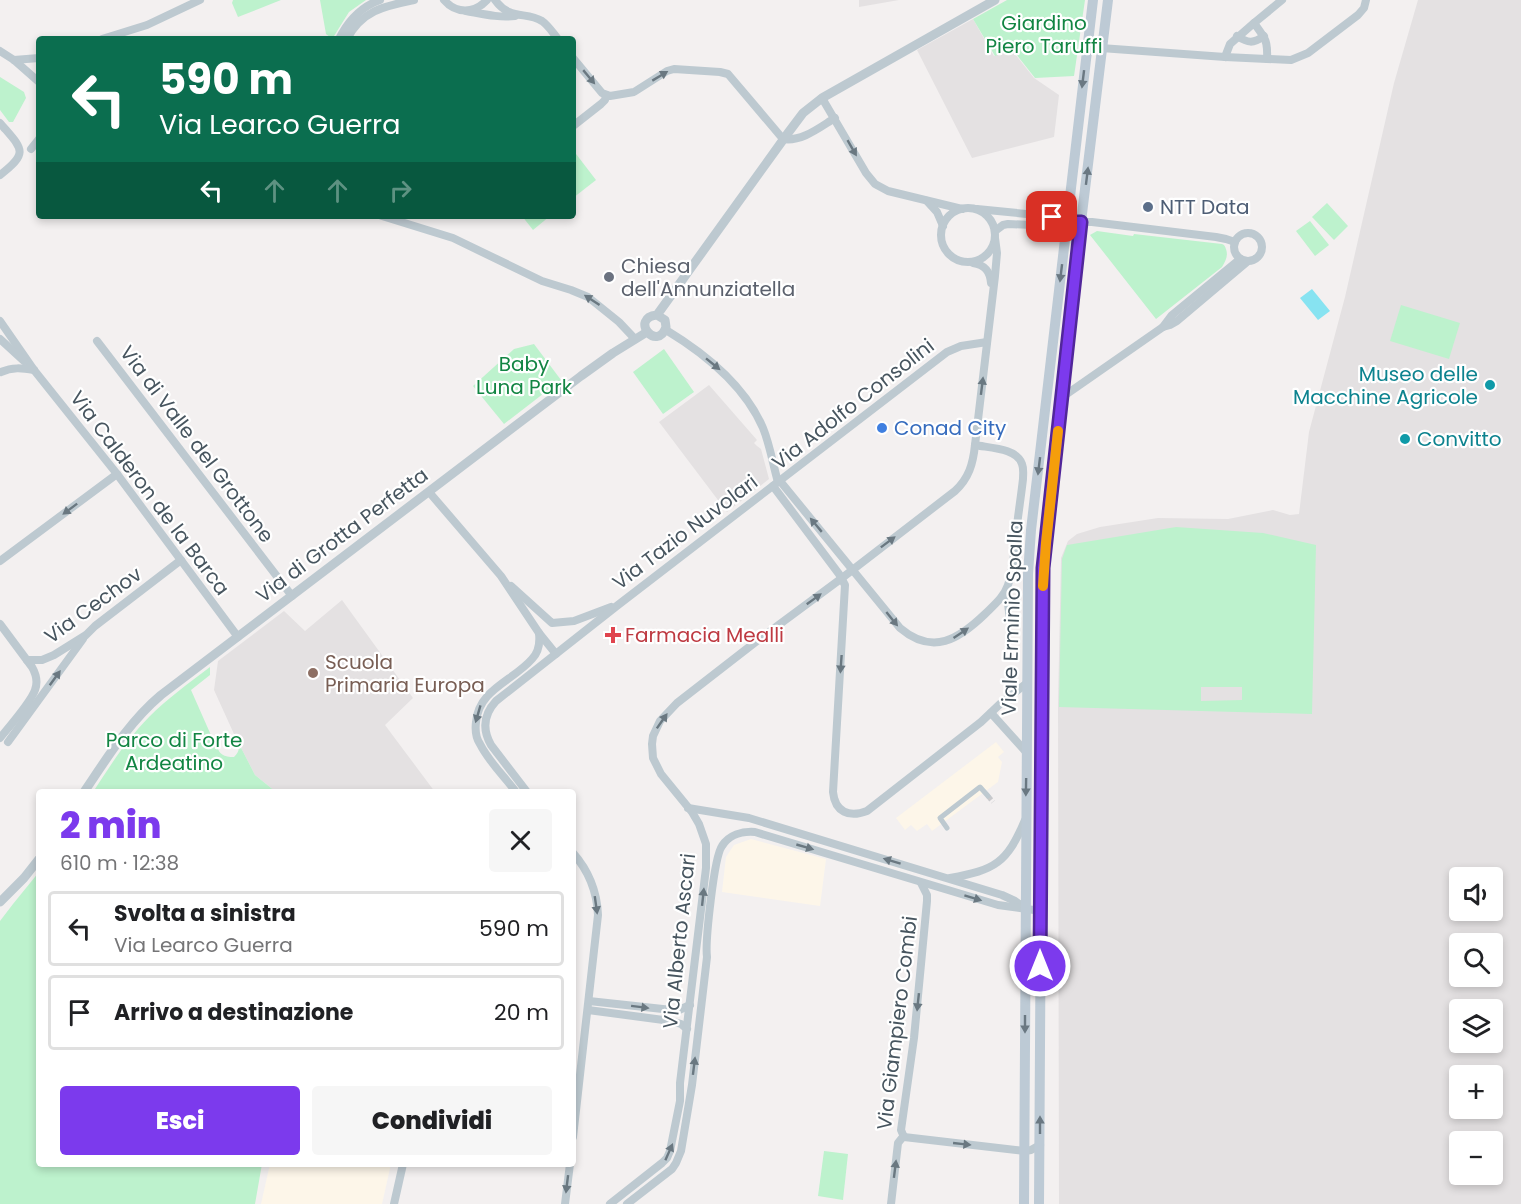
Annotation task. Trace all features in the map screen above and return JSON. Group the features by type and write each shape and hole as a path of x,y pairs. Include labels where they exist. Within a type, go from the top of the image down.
{"main road":[{"name":"Viale Erminio Spalla","path":"1024,1204 1029,559 1093,0"},
{"name":"Viale Erminio Spalla","path":"1039,1204 1043,578 1061,398 1108,0"}],"street":[{"path":"112,36 147,26 200,0"},
{"path":"340,36 353,16 380,0"},
{"path":"349,36 356,25 373,11 414,0"},
{"path":"466,11 478,8 487,0"},
{"path":"495,0 504,9 542,21 555,36"},
{"name":"Via di Grotta Perfetta","path":"666,330 659,336 651,336 645,327 647,320 657,315 803,113 822,98 995,0"},
{"path":"1225,57 1230,44 1237,36 1282,0"},
{"path":"1087,47 1291,60 1308,53 1358,15 1364,8 1366,0"},
{"path":"442,1 457,10 506,17 518,15"},
{"path":"1254,23 1268,45 1267,59"},
{"path":"1237,36 1253,42 1264,36"},
{"path":"0,51 36,79"},
{"path":"14,60 36,58"},
{"path":"576,62 606,95 634,92 663,73 674,69 728,74 783,139 800,138 835,118"},
{"path":"576,124 601,104 606,95"},
{"path":"822,98 868,175 875,184 892,193 962,209 1052,217 1067,222"},
{"path":"0,123 17,143 20,151 18,160 0,175"},
{"path":"31,149 36,143"},
{"path":"926,200 937,212 943,226"},
{"path":"962,209 951,215 943,226 941,238 947,252 958,260 982,265 989,272 992,281 992,302"},
{"path":"976,209 988,217 995,235 996,267 992,302"},
{"path":"392,219 453,238 542,281 588,297 619,322 635,339"},
{"path":"970,263 987,255 993,246 995,235 1003,225 1008,224 1055,226 1067,222 1092,222 1226,238 1235,242"},
{"path":"1061,398 1163,327 1172,315 1244,260 1256,259 1262,248 1259,239 1252,234 1239,236 1235,242 1234,252 1244,260"},
{"name":"Via Alberto Ascari","path":"627,1204 672,1169 679,1157 692,1085 707,957 703,934 706,847 699,824 661,774 653,758 653,736 660,721 673,707 960,486 968,476 975,445 992,302"},
{"path":"657,315 667,324 666,330 684,341 727,376 739,390 762,426 777,483 842,578 846,588 834,771 834,797 840,808 851,814 867,811 1027,683"},
{"name":"Via Calderon de la Barca","path":"0,321 34,370 117,474 238,637"},
{"name":"Via di Grotta Perfetta","path":"86,789 128,729 161,695 580,376 647,332"},
{"name":"Via Calderon de la Barca","path":"0,339 34,370"},
{"name":"Via di Valle del Grottone","path":"97,341 292,596"},
{"name":"Via Adolfo Consolini","path":"777,483 947,352 961,346 987,342"},
{"path":"1,372 19,368 34,370"},
{"path":"1046,409 1060,410"},
{"path":"777,483 898,626 907,633 926,641 951,640 963,633 996,604 1005,592 1012,568 1023,467 1020,460 1012,453 975,445"},
{"path":"0,561 117,474"},
{"name":"Via Tazio Nuvolari","path":"524,789 487,737 485,727 487,715 493,704 777,483"},
{"path":"429,492 501,576 556,654"},
{"name":"Via Cechov","path":"0,624 27,660 46,659 86,635 181,560"},
{"name":"Via Tazio Nuvolari","path":"501,576 552,623 574,621 618,605"},
{"path":"1005,592 1008,615"},
{"path":"523,680 539,644 539,633"},
{"path":"0,738 16,725 86,635"},
{"path":"514,789 480,745 476,733 476,720 479,708 487,695 533,659"},
{"path":"8,742 35,689 35,673 27,660"},
{"path":"991,713 1027,753"},
{"path":"934,823 982,785 988,796"},
{"path":"688,808 742,816 783,828 1002,895 1026,909"},
{"path":"940,818 947,828"},
{"path":"948,879 982,872 995,864 1012,846 1026,819"},
{"path":"783,828 780,840 998,905 1041,911"},
{"name":"Via Alberto Ascari","path":"610,1204 670,1154 678,1111 690,1005 719,851 724,843 741,832 780,840"},
{"path":"825,853 828,842"},
{"path":"576,857 586,872 597,905 576,1112"},
{"path":"0,902 36,863"},
{"name":"Via Giampiero Combi","path":"891,1204 898,1143 904,1137 901,1130 914,1038 927,901 926,890 921,883"},
{"path":"1026,944 1041,944"},
{"path":"588,1001 672,1010 679,1010 690,1005"},
{"path":"588,1010 671,1021 687,1029"},
{"path":"680,1083 692,1085"},
{"path":"904,1137 1025,1151 1040,1145"},
{"path":"394,1204 402,1167"},
{"path":"565,1204 570,1167"},
{"path":"645,1177 651,1185"}],"shaded area":[{"path":"859,0 899,0 859,7"},
{"path":"1418,0 1521,0 1521,1204 1059,1204 1058,704 1061,558 1068,541 1077,534 1100,527 1158,518 1228,519 1273,510 1290,515 1299,514 1309,432 1345,297 1394,83"},
{"path":"973,19 994,56 1011,49 1034,78 1059,95 1054,137 972,158 917,50"},
{"path":"709,385 757,440 754,443 761,449 769,479 727,512 659,422"},
{"path":"342,600 413,698 385,725 433,789 272,789 255,775 214,690 218,661 284,611 305,631"},
{"path":"996,742 1004,752 998,757 1002,762 998,782 932,831 927,824 917,831 911,825 905,830 896,818"},
{"path":"751,839 826,859 820,906 722,892 726,857 734,845"},
{"path":"269,1167 390,1167 382,1204 261,1204"}],"green space":[{"path":"233,0 281,0 238,17 232,3"},
{"path":"320,0 366,0 349,12 334,36 326,34"},
{"name":"Giardino Piero Taruffi","path":"1007,0 1085,0 1074,76 1035,78 1012,49 995,56 973,19"},
{"path":"0,77 24,92 26,98 13,122 9,122 0,110"},
{"path":"576,154 596,180 576,196"},
{"path":"1327,203 1348,226 1334,240 1312,217"},
{"path":"524,219 546,219 533,230"},
{"path":"1310,221 1329,245 1315,256 1296,231"},
{"path":"1097,231 1222,244 1226,248 1227,256 1222,267 1156,319 1090,235"},
{"path":"1401,305 1460,323 1449,359 1390,341"},
{"name":"Baby Luna Park","path":"534,344 561,380 504,424 473,386 514,349"},
{"path":"664,349 694,392 663,414 633,372"},
{"path":"1176,527 1263,533 1316,545 1312,714 1059,707 1062,559 1067,545","holes":["1201,687 1242,687 1242,700 1201,701"]},
{"name":"Parco di Forte Ardeatino","path":"210,667 210,675 191,690 214,742 219,740 220,753 234,757 239,749 234,734 255,775 272,789 95,789 141,725 171,697"},
{"path":"36,876 36,1167 261,1167 255,1204 0,1204 0,921"},
{"path":"824,1151 848,1154 843,1200 818,1196"}],"water":[{"path":"1312,289 1330,311 1318,320 1300,298"}],"tunnel":[{"path":"988,796 993,802"}],"slow traffic":[{"path":"1043,586 1058,431"}],"place":[{"name":"NTT Data","path":"1148,207"},
{"name":"Chiesa dell'Annunziatella","path":"609,277"},
{"name":"Museo delle Macchine Agricole","path":"1490,385"},
{"name":"Conad City","path":"882,428"},
{"name":"Convitto","path":"1405,439"},
{"name":"Farmacia Mealli","path":"613,635"},
{"name":"Scuola Primaria Europa","path":"313,673"}],"route":[{"path":"1040,966 1043,568 1081,222 1067,222 1052,217"}]}
